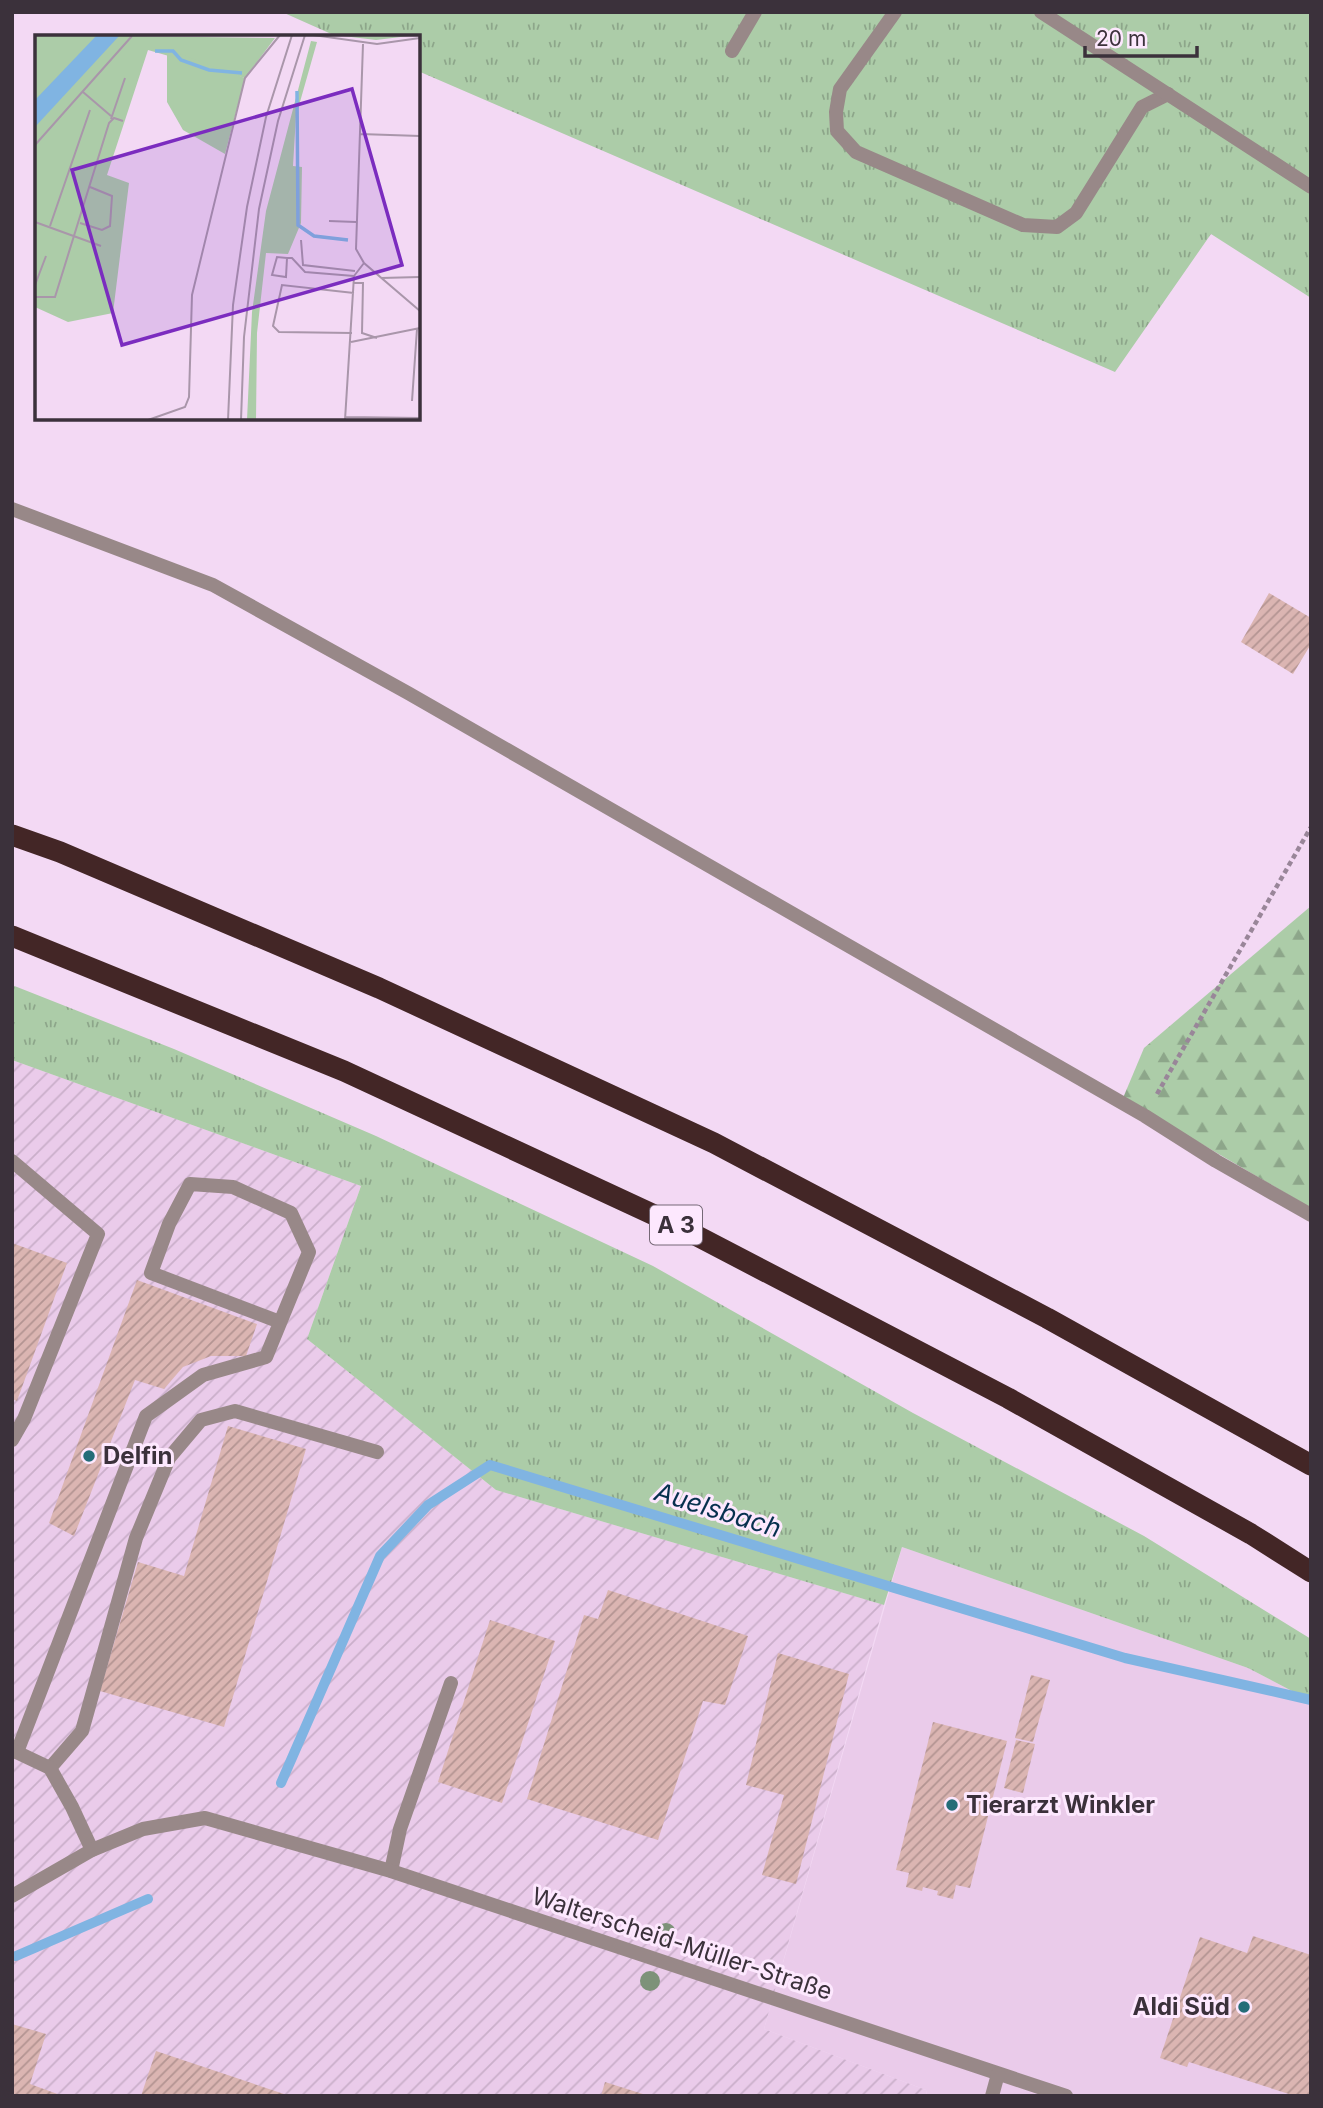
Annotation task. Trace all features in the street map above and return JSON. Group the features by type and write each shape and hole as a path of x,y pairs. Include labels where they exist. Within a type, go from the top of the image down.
{"highway":[{"path":"12,835 60,852 379,988 714,1143 1047,1318 1311,1465"},
{"name":"A 3","path":"12,936 345,1071 678,1226 1008,1398 1251,1534 1311,1572"}],"street":[{"path":"732,51 755,12"},
{"path":"895,12 840,89 836,112 837,131 856,152 1023,225 1057,227 1076,213 1142,107 1168,93"},
{"path":"1041,12 1311,187"},
{"path":"12,509 213,585 408,693 1145,1116 1216,1161 1311,1215"},
{"path":"12,1161 98,1234 24,1419 12,1440"},
{"path":"92,1850 50,1768 15,1751 146,1416 203,1375 266,1357 309,1252 292,1213 233,1187 190,1184 169,1224 151,1273 280,1322"},
{"path":"50,1768 82,1731 136,1538 169,1458 201,1420 235,1411 377,1452"},
{"path":"391,1871 400,1829 451,1683"},
{"name":"Walterscheid-Müller-Straße","path":"12,1896 92,1850 143,1829 205,1818 391,1871 1066,2096"},
{"path":"992,2096 999,2074"}],"path":[{"path":"1145,1116 1311,827"}],"shaded area":[{"path":"12,1060 361,1186 307,1339 496,1490 884,1605 764,2029 926,2090 927,2096 12,2096"},
{"path":"902,1547 1248,1668 1311,1701 1311,2096 927,2096 926,2090 764,2029"}],"green space":[{"path":"282,12 1311,12 1311,298 1211,234 1115,372 420,72 420,35 334,35"},
{"path":"1311,906 1311,1208 1123,1098 1144,1048"},
{"path":"12,985 174,1049 376,1136 653,1266 913,1413 1144,1536 1311,1639 1311,1701 1248,1668 902,1547 884,1605 496,1490 307,1339 361,1186 12,1060"}],"building":[{"path":"1269,593 1311,618 1311,644 1293,674 1241,642"},
{"path":"12,1243 67,1263 17,1401 12,1399"},
{"name":"Delfin","path":"137,1280 257,1324 246,1356 211,1356 183,1367 164,1389 135,1380 74,1536 49,1523"},
{"path":"228,1426 306,1449 224,1727 100,1691 138,1562 184,1576"},
{"path":"608,1590 748,1636 725,1705 703,1701 658,1840 527,1799 584,1615 598,1619"},
{"path":"490,1620 555,1641 502,1803 438,1782"},
{"path":"778,1653 849,1674 796,1884 762,1875 784,1795 746,1785"},
{"path":"1031,1675 1050,1680 1033,1742 1015,1738"},
{"name":"Tierarzt Winkler","path":"933,1722 1007,1741 970,1888 956,1885 953,1899 937,1895 938,1891 923,1887 922,1891 906,1887 909,1873 896,1870"},
{"path":"1016,1740 1035,1744 1023,1793 1004,1788"},
{"name":"Aldi Süd","path":"1253,1936 1311,1955 1311,2096 1295,2096 1189,2062 1187,2067 1160,2058 1200,1937 1247,1953"},
{"path":"12,2024 46,2034 30,2084 63,2096 12,2096"},
{"path":"156,2051 287,2095 287,2096 141,2096"},
{"path":"605,2082 646,2095 646,2096 601,2096"}],"waterway":[{"name":"Auelsbach","path":"281,1783 380,1556 428,1505 490,1465 1125,1658 1311,1700"},
{"name":"Auelsbach","path":"16,1956 148,1899"}],"place":[{"name":"Delfin","path":"89,1456"},
{"name":"Tierarzt Winkler","path":"952,1805"},
{"name":"Aldi Süd","path":"1244,2007"}]}
